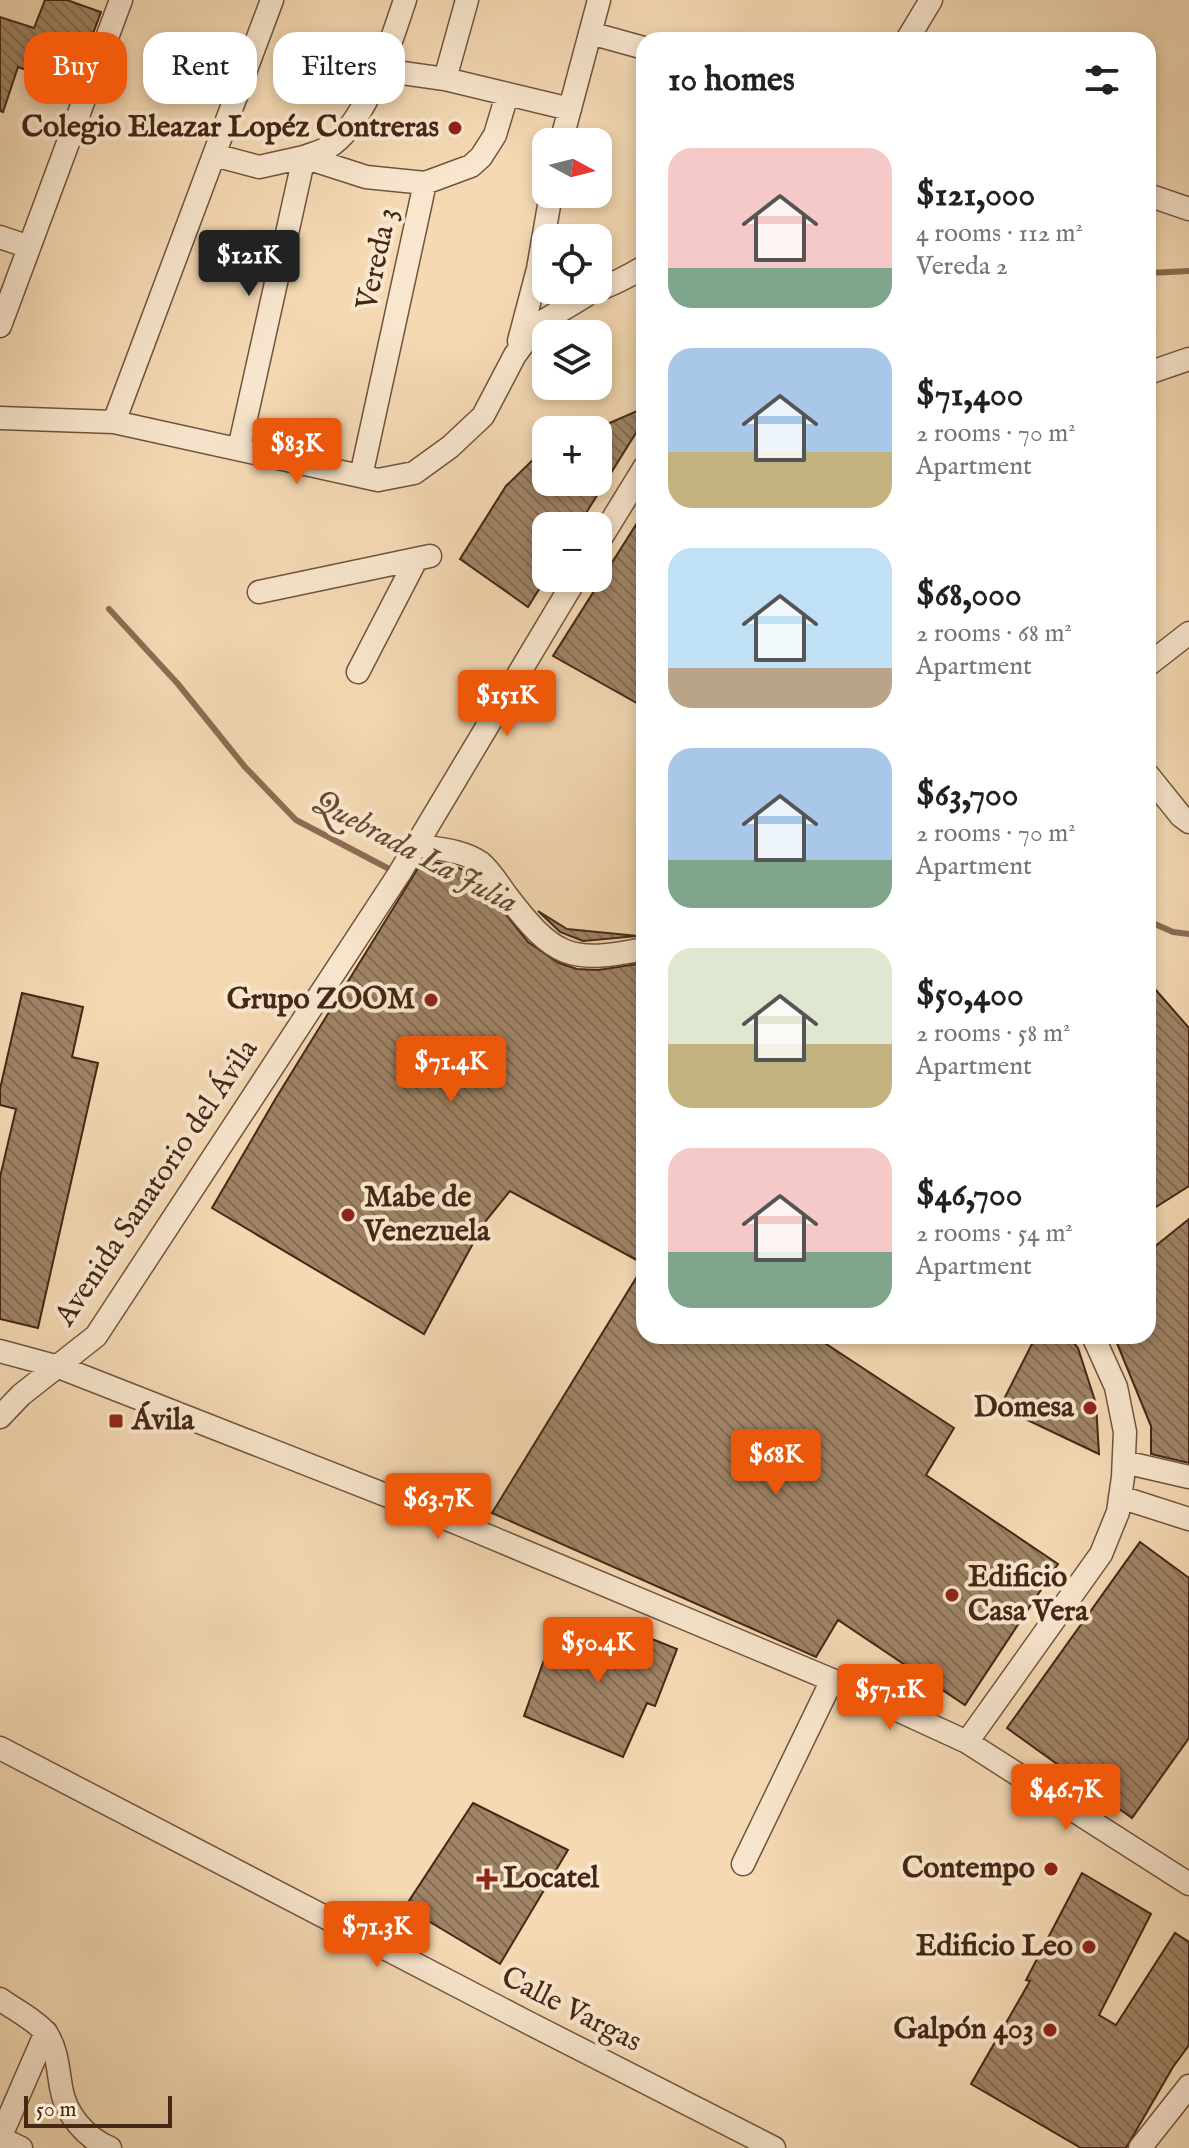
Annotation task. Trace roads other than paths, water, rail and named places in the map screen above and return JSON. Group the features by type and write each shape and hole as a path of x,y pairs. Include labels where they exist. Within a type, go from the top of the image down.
{"street":[{"path":"0,326 121,0"},
{"path":"114,422 272,0"},
{"path":"394,32 405,0"},
{"path":"445,79 467,0"},
{"path":"565,128 599,0"},
{"path":"912,32 931,0"},
{"path":"590,33 636,46"},
{"path":"405,73 445,79 570,109"},
{"name":"Vereda 3","path":"361,476 425,183 471,166 488,150 507,95"},
{"path":"214,155 259,167 304,157 329,147 348,130 362,104"},
{"path":"304,157 366,177 425,183"},
{"path":"239,449 304,157"},
{"path":"1156,198 1189,209"},
{"path":"0,237 29,247"},
{"path":"612,286 636,272"},
{"path":"515,355 532,304"},
{"path":"0,418 114,422 378,480 400,477 429,465 483,416 515,355 537,325 572,304"},
{"path":"1156,370 1189,359"},
{"path":"612,520 636,481"},
{"path":"259,592 423,558 358,672"},
{"name":"Avenida Sanatorio del Ávila","path":"0,1417 21,1395 96,1336 416,845 568,592"},
{"path":"1156,659 1189,633"},
{"path":"1156,785 1189,822"},
{"path":"416,845 466,855 484,865 513,904 538,932 559,949 592,958 636,951"},
{"path":"967,1742 1101,1554 1111,1534 1120,1497 1125,1432 1116,1387 1097,1344"},
{"path":"0,1351 59,1367 457,1523 832,1680 967,1742 1189,1884"},
{"path":"1124,1462 1189,1477"},
{"path":"1120,1497 1189,1519"},
{"path":"743,1864 832,1680"},
{"name":"Calle Vargas","path":"0,1748 774,2148"},
{"path":"0,1999 46,2032 59,2068 67,2108 82,2130 110,2148"},
{"path":"21,2148 0,2138 46,2032"},
{"path":"1140,2148 1189,2086"}],"waterway":[{"path":"1156,273 1189,271"},
{"name":"Quebrada La Julia","path":"109,609 178,684 245,767 296,820 393,871"},
{"name":"Quebrada La Julia","path":"1156,925 1173,932 1189,934"}],"place":[{"name":"Colegio Eleazar Lopéz Contreras","path":"455,128"},
{"name":"Grupo ZOOM","path":"431,1000"},
{"name":"Mabe de Venezuela","path":"348,1215"},
{"name":"Domesa","path":"1090,1408"},
{"name":"Ávila","path":"116,1421"},
{"name":"Edificio Casa Vera","path":"952,1595"},
{"name":"Contempo","path":"1051,1869"},
{"name":"Locatel","path":"487,1879"},
{"name":"Edificio Leo","path":"1089,1947"},
{"name":"Galpón 403","path":"1050,2030"}]}
